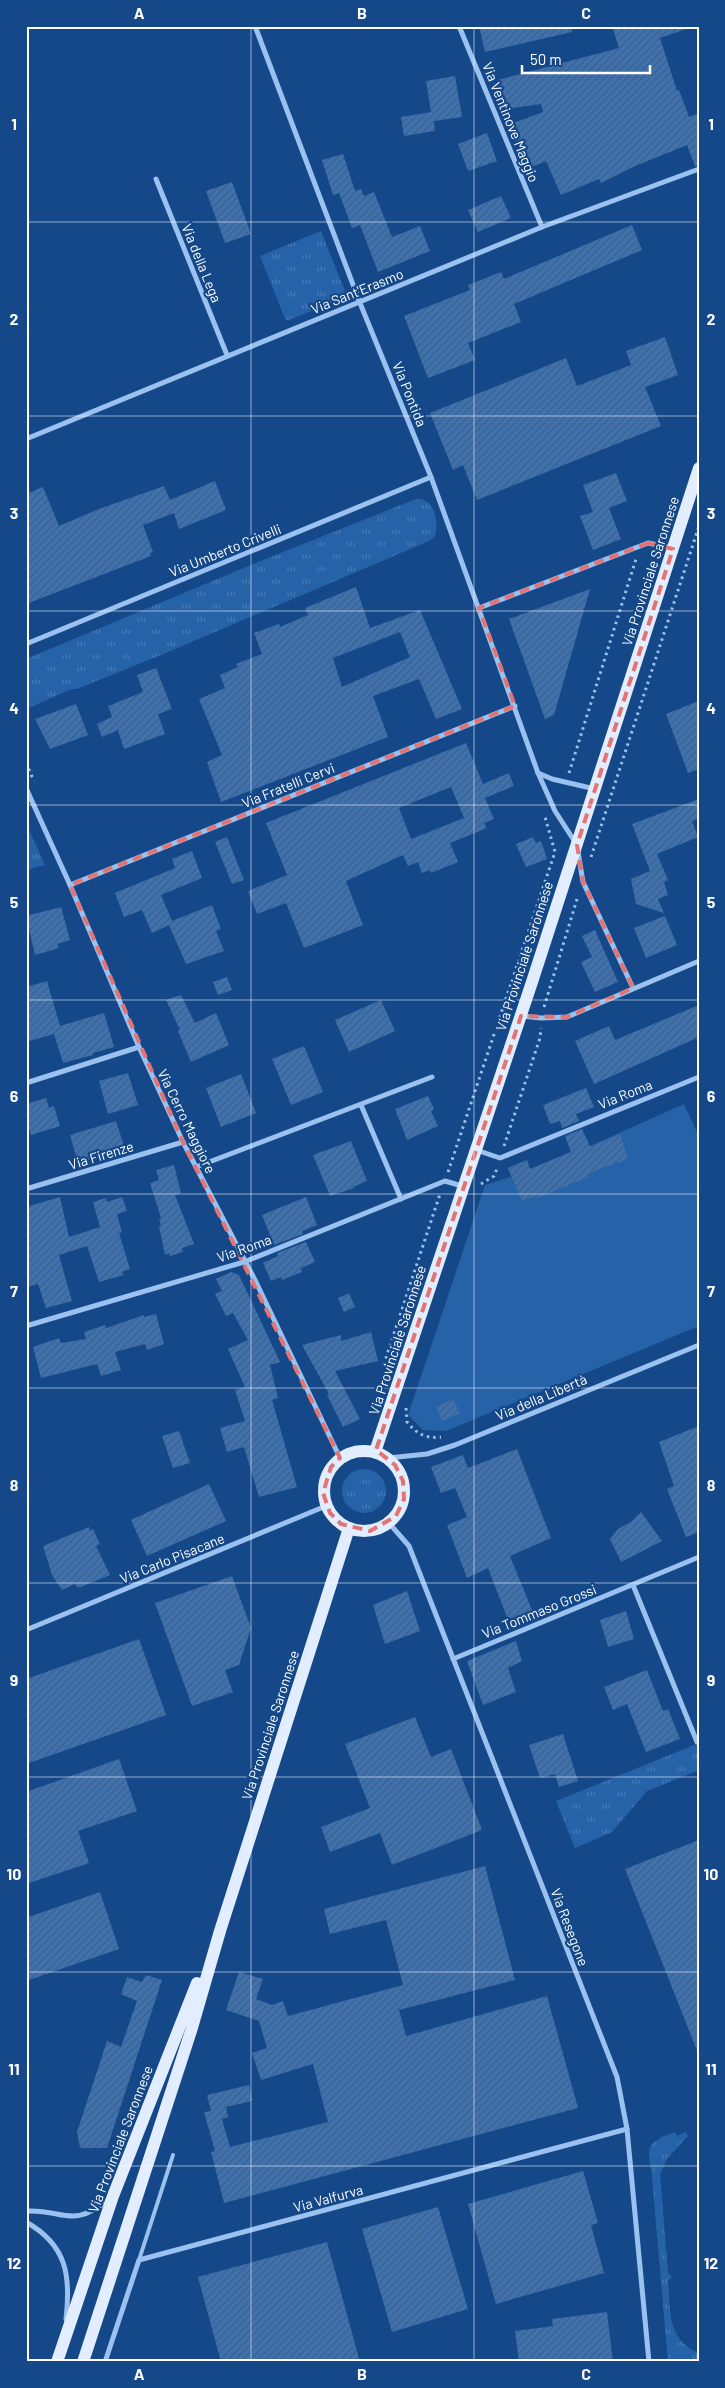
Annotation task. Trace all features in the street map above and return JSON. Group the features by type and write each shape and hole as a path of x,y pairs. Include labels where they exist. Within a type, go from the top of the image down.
{"main road":[{"name":"Via Provinciale Saronnese","path":"375,1452 521,1016 699,468"},
{"path":"357,1451 375,1452 388,1458 400,1472 405,1490 400,1508 389,1523 370,1531 348,1528 335,1519 326,1506 323,1493 325,1480 331,1467 340,1458 357,1451"},
{"name":"Via Provinciale Saronnese","path":"83,2362 191,2031 220,1930 348,1528"},
{"name":"Via Provinciale Saronnese","path":"57,2362 113,2196 220,1930"}],"street":[{"name":"Via Pontida","path":"254,26 360,303 432,477 516,706 538,773 555,811 577,845"},
{"name":"Via Ventinove Maggio","path":"460,26 542,227"},
{"name":"Via Sant'Erasmo","path":"26,440 227,355 360,303 542,227 699,169"},
{"name":"Via della Lega","path":"156,179 227,355"},
{"name":"Via Umberto Crivelli","path":"26,644 432,477"},
{"path":"479,608 648,543 673,548"},
{"name":"Via Fratelli Cervi","path":"70,885 516,706"},
{"path":"538,773 567,783 595,789"},
{"name":"Via Cerro Maggiore","path":"26,788 70,885 139,1048 183,1142 340,1458"},
{"path":"577,845 583,882 633,988"},
{"path":"521,1016 541,1018 567,1017 699,961"},
{"path":"26,1083 139,1048"},
{"path":"196,1167 432,1077"},
{"name":"Via Roma","path":"500,1158 699,1077"},
{"path":"361,1105 401,1199"},
{"name":"Via Firenze","path":"26,1189 183,1142"},
{"path":"476,1150 500,1158"},
{"path":"445,1181 464,1186"},
{"name":"Via Roma","path":"26,1326 244,1262 445,1181"},
{"name":"Via della Libertà","path":"388,1458 427,1454 455,1444 586,1389 699,1345"},
{"name":"Via Carlo Pisacane","path":"26,1630 326,1506"},
{"name":"Via Resegone","path":"389,1523 409,1546 617,2077 627,2129 649,2362"},
{"name":"Via Tommaso Grossi","path":"453,1659 699,1557"},
{"path":"633,1585 698,1742"},
{"name":"Via Valfurva","path":"140,2260 627,2129"},
{"path":"26,2211 68,2217 82,2216 96,2210 113,2196"},
{"path":"26,2222 51,2239 65,2264 69,2293 63,2343"},
{"path":"105,2362 140,2260"}],"lane":[{"path":"140,2260 173,2155"}],"path":[{"path":"479,1192 481,1183 494,1176 540,1038 541,1018 583,882 699,526"},
{"path":"567,783 571,763 641,546"},
{"path":"433,1215 555,852 544,816 555,811"},
{"path":"409,1400 405,1418 415,1432 424,1436 444,1437"}],"highlighted area":[{"path":"648,543 673,549 577,845 583,882 633,988 567,1017 521,1016 376,1450 395,1465 403,1481 404,1499 396,1516 370,1531 341,1524 330,1513 323,1493 331,1467 340,1458 183,1142 70,885 515,706 479,608"}],"green space":[{"path":"321,231 345,291 342,299 286,321 260,256"},
{"path":"416,499 428,502 436,518 435,536 429,541 161,655 26,709 26,659 258,562"},
{"path":"26,823 45,865 26,870"},
{"path":"684,1104 699,1136 699,1326 446,1431 423,1430 408,1415 485,1185 511,1177 508,1168 527,1160 530,1169 571,1152 568,1144 586,1137 590,1146"},
{"path":"364,1469 376,1473 382,1479 386,1491 382,1503 376,1509 364,1513 352,1509 346,1503 342,1491 346,1479 352,1473"},
{"path":"699,1743 699,1770 647,1791 612,1832 575,1848 556,1801"},
{"path":"675,2132 677,2136 686,2132 688,2136 667,2159 660,2174 668,2273 672,2277 668,2281 670,2313 675,2332 688,2347 699,2353 699,2362 668,2362 649,2153 653,2143 659,2138"}],"building":[{"path":"479,26 571,26 572,32 485,52"},
{"path":"612,26 686,26 686,29 660,38 677,91 679,90 689,117 699,113 699,165 695,166 687,145 633,167 601,183 599,179 561,195 546,161 524,170 511,124 543,112 541,104 507,109 498,80 619,48"},
{"path":"455,76 462,117 434,121 435,131 404,136 401,117 431,112 426,81"},
{"path":"487,133 497,161 468,171 458,144"},
{"path":"343,154 355,191 361,189 364,196 374,192 392,237 420,226 430,251 378,272 360,225 352,228 339,193 333,195 322,160"},
{"path":"232,182 251,234 225,243 206,191"},
{"path":"501,196 511,218 478,232 468,210"},
{"path":"632,225 642,250 514,304 521,322 468,343 475,360 428,378 404,316 470,290 468,285 501,272 504,279"},
{"path":"665,337 678,375 645,387 661,426 477,500 463,465 453,470 430,413 566,358 577,386 631,365 626,351"},
{"path":"616,473 627,501 609,508 621,539 593,550 580,516 593,512 583,485"},
{"path":"215,481 226,510 179,529 174,513 143,525 153,552 150,553 151,556 26,604 26,494 43,487 59,526 99,509 164,486 170,500"},
{"path":"356,587 370,628 420,610 462,709 436,719 419,679 373,696 388,737 221,802 207,762 222,755 199,699 225,688 220,675 238,667 236,664 262,654 254,633 279,624 280,627 308,615 305,608","holes":["400,632 410,657 342,687 333,658"]},
{"path":"590,589 554,715 545,719 509,619"},
{"path":"156,668 172,709 158,714 165,734 124,749 118,730 102,737 97,724 112,717 108,706 143,692 137,675"},
{"path":"699,701 699,769 688,773 666,714"},
{"path":"76,704 88,735 50,749 35,719"},
{"path":"466,743 483,784 509,773 514,786 485,798 494,819 484,823 487,828 450,843 458,862 431,873 430,870 422,873 418,862 408,866 403,855 346,881 363,925 304,948 286,903 257,914 248,891 287,875 266,823","holes":["451,787 464,818 411,839 399,808"]},
{"path":"699,799 699,818 692,821 698,837 657,854 668,880 664,882 668,895 658,899 664,913 636,904 631,879 650,871 632,824"},
{"path":"227,837 244,880 232,884 215,842"},
{"path":"533,837 536,843 541,841 547,859 526,867 516,844"},
{"path":"192,851 202,878 161,895 172,921 212,905 221,929 216,931 224,951 186,964 169,925 152,933 142,910 124,917 115,893 175,868 172,859"},
{"path":"61,907 70,940 57,944 59,948 35,955 26,916"},
{"path":"665,916 677,945 646,958 634,928"},
{"path":"595,930 618,982 595,992 581,962 592,957 582,936"},
{"path":"227,977 232,990 218,995 213,982"},
{"path":"47,981 60,1026 104,1013 114,1047 63,1063 54,1034 26,1042 26,987"},
{"path":"181,995 195,1023 216,1013 229,1045 191,1062 178,1031 180,1030 166,1000"},
{"path":"381,1000 395,1031 349,1052 335,1020"},
{"path":"699,1005 699,1037 594,1084 575,1041 609,1026 615,1040"},
{"path":"304,1046 323,1092 291,1105 272,1059"},
{"path":"128,1073 138,1105 108,1114 99,1081"},
{"path":"241,1074 256,1113 221,1127 206,1088"},
{"path":"586,1088 594,1107 576,1114 579,1121 562,1128 560,1121 550,1124 543,1105"},
{"path":"428,1096 434,1109 431,1111 438,1126 407,1140 395,1109"},
{"path":"46,1098 49,1108 54,1106 60,1126 31,1135 26,1120 26,1104"},
{"path":"116,1121 125,1149 78,1163 70,1135"},
{"path":"582,1129 590,1147 620,1134 628,1159 599,1169 588,1175 589,1177 537,1198 535,1196 522,1201 508,1168 527,1160 530,1169 571,1152 565,1136"},
{"path":"351,1141 367,1181 354,1188 330,1196 313,1155"},
{"path":"174,1165 181,1193 175,1195 194,1244 182,1248 183,1252 170,1256 169,1253 165,1255 159,1226 161,1225 159,1219 161,1218 150,1183 159,1180 156,1170"},
{"path":"60,1197 69,1237 100,1227 93,1202 106,1198 107,1202 122,1197 127,1211 117,1214 122,1232 119,1233 130,1269 122,1272 124,1275 99,1282 87,1246 59,1255 72,1301 46,1308 38,1284 26,1287 26,1207"},
{"path":"306,1197 317,1225 302,1231 303,1234 274,1245 262,1215"},
{"path":"306,1242 315,1262 301,1268 302,1272 282,1280 281,1277 271,1281 263,1263 278,1256 277,1253"},
{"path":"231,1272 239,1275 280,1362 270,1365 278,1398 272,1400 297,1487 259,1497 244,1447 227,1452 220,1428 245,1421 235,1390 245,1387 228,1349 248,1340 233,1313 226,1316 215,1294 222,1291 216,1279"},
{"path":"349,1293 355,1307 344,1312 338,1298"},
{"path":"156,1314 164,1344 147,1350 145,1344 115,1352 121,1370 101,1376 97,1364 41,1378 33,1347 59,1338 61,1343 86,1339 84,1332 105,1325 106,1328 144,1315 144,1317"},
{"path":"371,1332 378,1361 335,1371 360,1419 343,1427 327,1395 329,1394 302,1345 341,1335 341,1341"},
{"path":"453,1399 460,1413 442,1421 436,1407"},
{"path":"699,1426 699,1532 686,1537 667,1489 674,1486 659,1442"},
{"path":"179,1431 190,1463 173,1468 162,1436"},
{"path":"517,1449 551,1538 510,1556 534,1615 510,1625 488,1568 467,1578 447,1525 467,1517 455,1488 441,1493 431,1467 463,1455 468,1468"},
{"path":"209,1484 226,1521 147,1556 131,1520"},
{"path":"641,1512 662,1541 621,1562 610,1539 618,1529 631,1522"},
{"path":"89,1527 90,1531 93,1529 100,1544 96,1546 110,1575 78,1588 75,1584 62,1590 52,1575 43,1546"},
{"path":"232,1576 251,1628 239,1665 225,1670 233,1692 192,1706 155,1603"},
{"path":"407,1591 420,1631 385,1644 373,1605"},
{"path":"626,1611 634,1639 608,1647 600,1620"},
{"path":"139,1639 166,1715 26,1764 26,1679"},
{"path":"516,1641 522,1661 508,1668 516,1692 483,1705 467,1661"},
{"path":"647,1670 663,1711 668,1709 680,1739 646,1752 627,1704 613,1710 604,1687"},
{"path":"415,1717 431,1757 451,1749 482,1830 392,1865 380,1833 330,1852 321,1827 370,1808 345,1744"},
{"path":"563,1734 578,1781 559,1787 555,1774 540,1778 529,1745"},
{"path":"119,1759 137,1811 78,1831 89,1863 26,1884 26,1792"},
{"path":"699,1840 699,2052 698,2053 625,1869"},
{"path":"485,1866 515,1980 399,2010 406,2036 547,1996 578,2108 224,2203 211,2152 215,2151 204,2112 211,2111 207,2095 249,2085 252,2101 226,2107 228,2117 222,2119 230,2147 328,2122 313,2064 261,2080 252,2053 267,2048 259,2021 226,2010 239,1972 263,1979 256,1999 272,2005 283,2001 288,2016 403,1985 386,1920 330,1934 324,1909"},
{"path":"100,1892 119,1949 26,1981 26,1918"},
{"path":"146,1975 162,1980 107,2148 80,2148 77,2132 107,2041 121,2047 137,2001 121,1994 127,1977 142,1982"},
{"path":"583,2171 598,2223 591,2225 604,2273 496,2304 468,2204"},
{"path":"438,2207 468,2309 392,2332 362,2229"},
{"path":"327,2242 360,2362 221,2362 198,2277"},
{"path":"607,2312 613,2362 519,2362 515,2331 553,2326 552,2319"}]}
